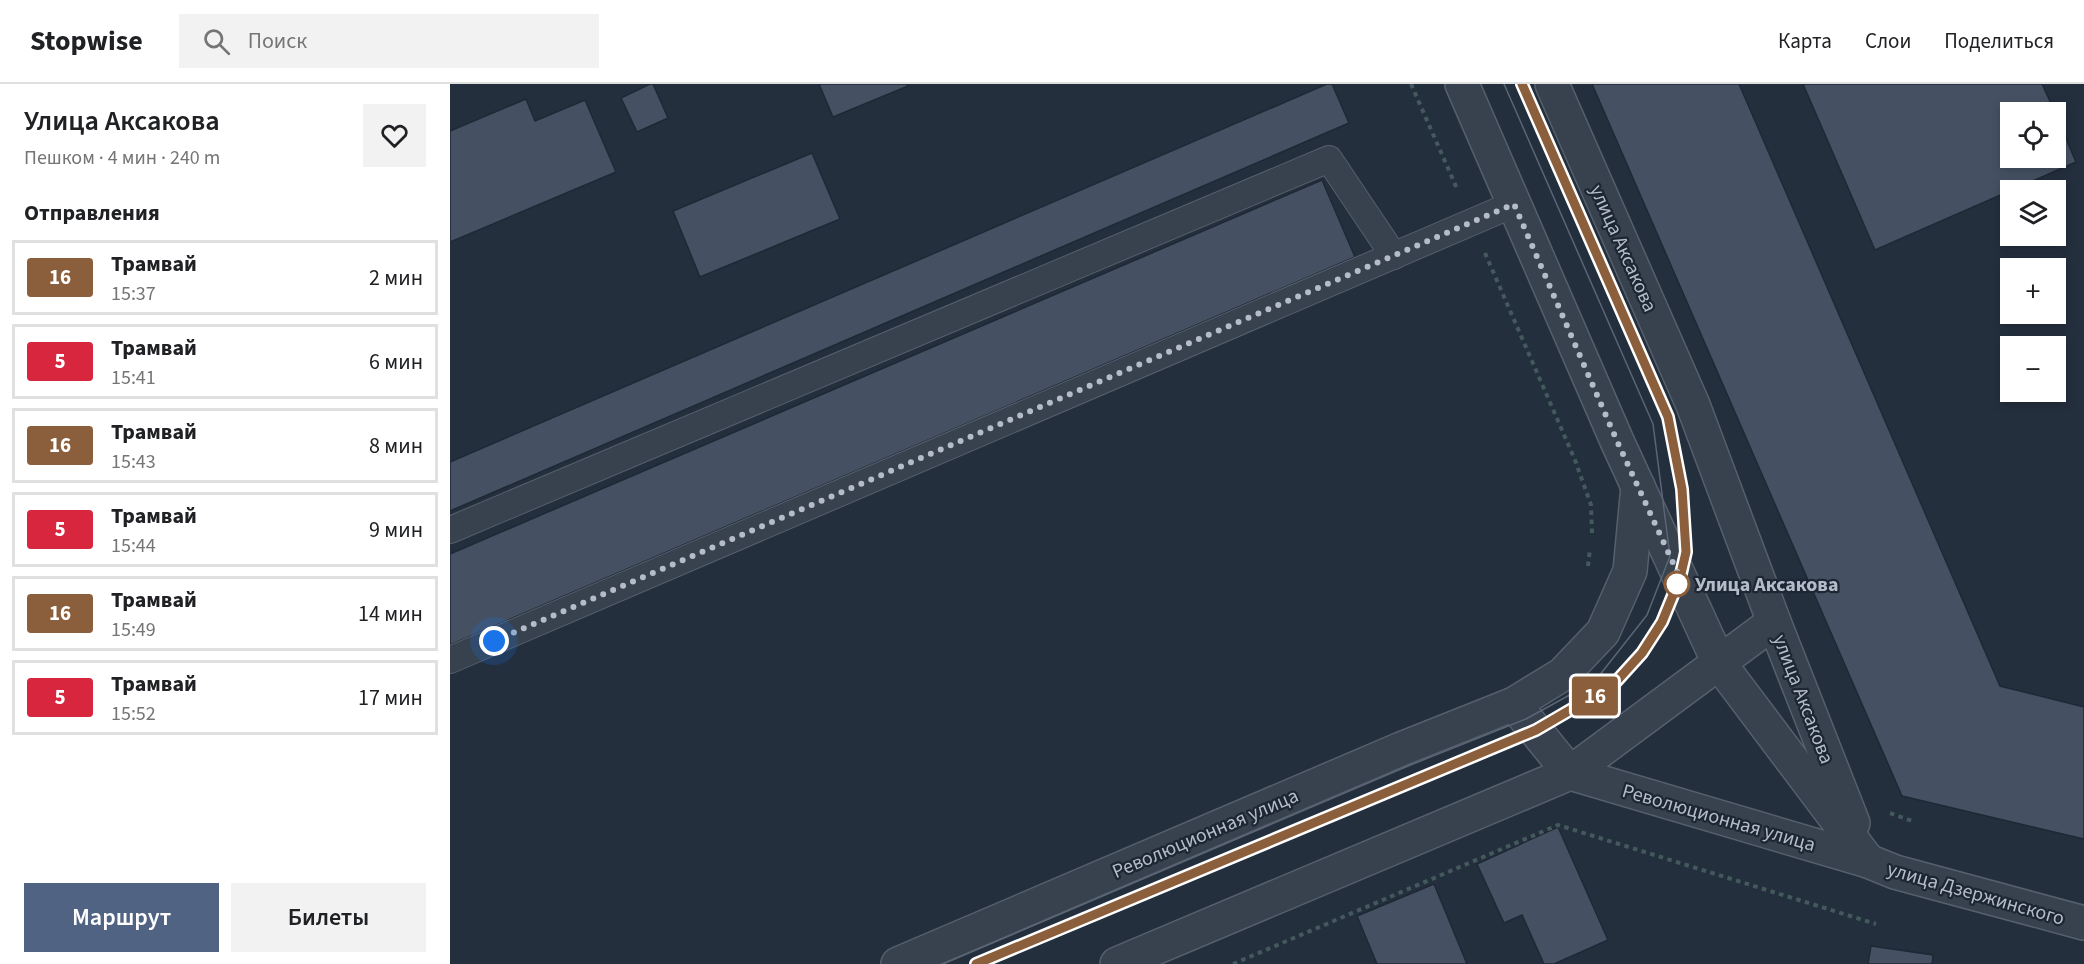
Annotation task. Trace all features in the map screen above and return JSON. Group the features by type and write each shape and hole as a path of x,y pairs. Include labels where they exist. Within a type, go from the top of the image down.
{"street":[{"name":"улица Аксакова","path":"1462,84 1617,441 1719,663 1868,861"},
{"name":"улица Аксакова","path":"1552,84 1693,405 1774,622 1868,861"},
{"name":"Революционная улица","path":"898,964 1401,749 1514,704 1563,674 1603,632 1629,571 1638,486"},
{"path":"1117,964 1570,773 1774,622"},
{"path":"1514,704 1570,773"},
{"name":"Революционная улица","path":"1570,773 1868,861"},
{"name":"улица Дзержинского","path":"1868,861 1895,872 2084,923"}],"lane":[{"path":"450,530 1329,159 1394,256"},
{"path":"450,660 1514,204"}],"path":[{"path":"1411,84 1575,460 1591,505 1592,538"},
{"path":"1586,574 1591,547"},
{"path":"1233,964 1558,825 1876,924"}],"building":[{"path":"653,84 668,118 637,132 621,98"},
{"path":"819,84 907,84 908,86 833,117"},
{"path":"1327,84 1332,84 1349,123 450,511 450,462"},
{"path":"1592,84 1739,84 2000,686 2084,707 2084,839 1902,796"},
{"path":"1803,84 2042,84 2050,102 2000,102 2000,168 2062,168 2035,180 2000,180 2000,195 1875,250"},
{"path":"526,99 535,121 585,100 616,172 450,242 450,131"},
{"path":"2066,139 2076,162 2066,166"},
{"path":"812,153 840,219 700,277 673,211"},
{"path":"1322,180 1355,257 450,645 450,554"},
{"path":"1558,827 1608,940 1554,964 1544,964 1522,915 1504,923 1477,864"},
{"path":"1434,884 1467,964 1377,964 1357,916"},
{"path":"1871,946 1933,955 1932,964 1868,964"}],"tram line":[{"path":"943,964 1408,766 1526,719 1595,681 1647,615 1670,556 1653,424 1504,84"},
{"path":"976,964 1536,730 1613,685 1642,653 1662,622 1680,578 1686,552 1682,489 1668,417 1522,84"},
{"name":"16","path":"976,964 1536,730 1613,685 1642,653 1662,622 1680,578 1686,552 1682,489 1668,417 1522,84"}],"place":[{"name":"Улица Аксакова","path":"1677,584"}],"route":[{"path":"494,641 1514,204 1617,441 1680,578 1677,584"}]}
